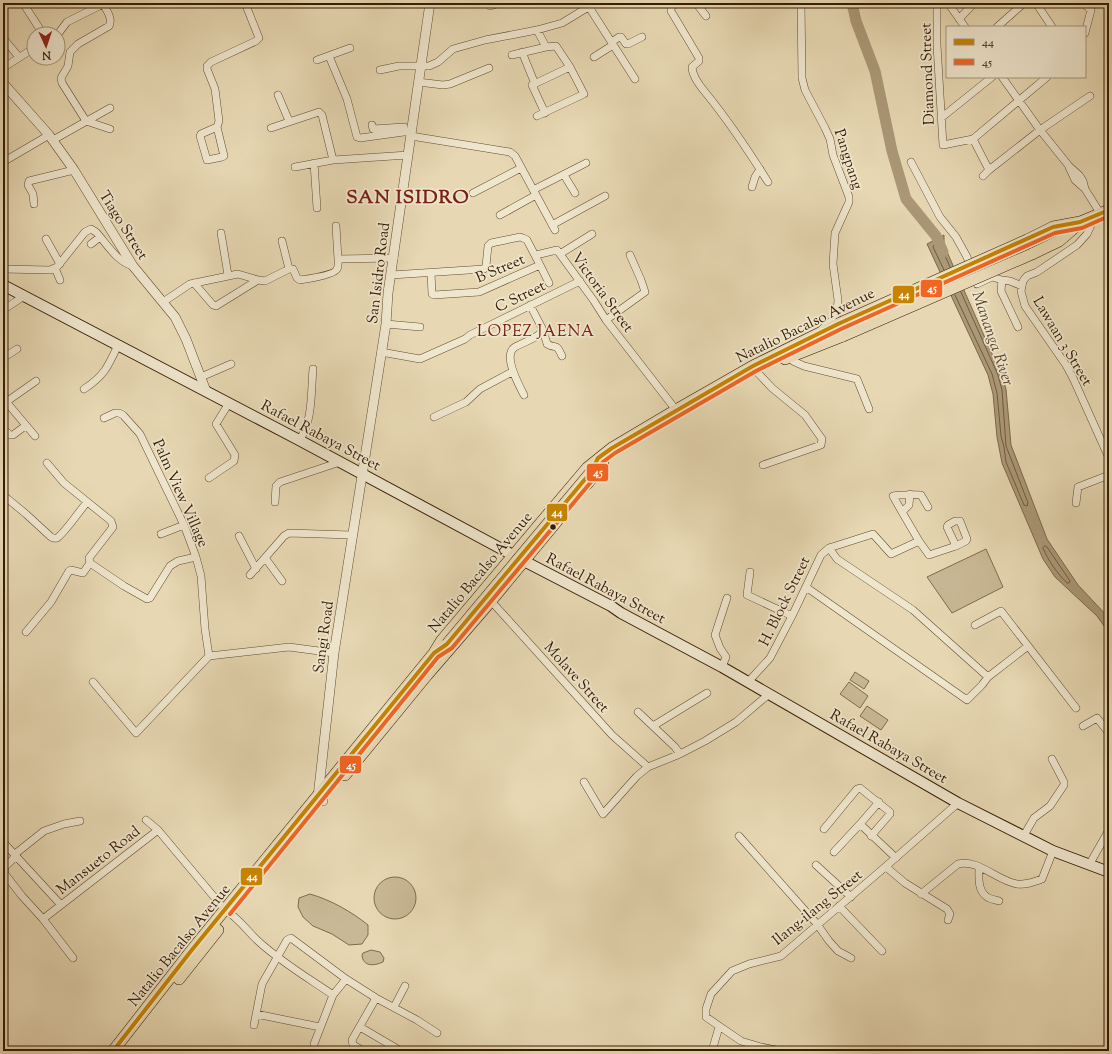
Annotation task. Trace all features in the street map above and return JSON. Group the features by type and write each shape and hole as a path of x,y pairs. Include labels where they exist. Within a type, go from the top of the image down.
{"main road":[{"name":"Natalio Bacalso Avenue","path":"438,655 442,640 512,555 587,468 614,455 656,429 757,372 825,337 838,324 1053,228 1080,222 1101,213"},
{"name":"Natalio Bacalso Avenue","path":"121,1051 228,912 446,644 612,448 754,366 825,337 843,336 1032,254 1059,241 1080,222"},
{"name":"Rafael Rabaya Street","path":"3,285 299,440 722,666 958,803 1052,851 1089,866 1109,872"},
{"name":"Natalio Bacalso Avenue","path":"438,655 491,601 524,561 601,461"},
{"name":"Natalio Bacalso Avenue","path":"113,1051 191,951 228,912"}],"street":[{"path":"23,3 38,26"},
{"path":"218,127 201,134 200,136 207,160 224,156 218,127 220,121 215,89 207,66 211,62 256,41 259,38 246,3"},
{"name":"San Isidro Road","path":"362,474 386,324 388,293 430,3"},
{"path":"490,6 500,3"},
{"path":"677,3 672,6 671,11 700,61 692,67 693,72 702,88 730,123 768,182"},
{"path":"696,3 706,16"},
{"name":"Pangpang","path":"802,3 802,78 805,90 830,140 833,155 849,197 849,202 835,233 833,264 838,300 838,312 836,317 823,328 825,337"},
{"name":"Diamond Street","path":"937,3 937,45 943,145 973,139"},
{"path":"948,3 964,26"},
{"path":"959,19 974,3"},
{"path":"1002,25 1024,3"},
{"path":"1036,3 1051,26"},
{"path":"1084,3 1091,10 1086,29"},
{"path":"65,26 67,22 103,4 111,21 109,26 78,44 70,52 68,66 62,75 62,83 86,121 110,130"},
{"path":"380,70 399,66 429,66 438,62 452,49 562,23 593,4 613,43 635,79"},
{"path":"537,30 546,47"},
{"path":"594,57 619,37 622,37 626,44 628,44 642,37"},
{"path":"3,38 19,57"},
{"path":"512,55 556,46 570,67 584,94 537,116"},
{"path":"317,60 350,48"},
{"path":"522,52 535,84"},
{"path":"3,68 26,53"},
{"path":"329,56 347,99 357,137 360,138 411,131"},
{"path":"545,112 532,85 570,67"},
{"path":"418,82 443,85 450,84 489,68"},
{"path":"940,77 946,72"},
{"path":"941,118 991,78"},
{"path":"1003,78 1040,130 1069,166 1075,180 1085,189 1101,213"},
{"path":"989,170 973,139 1020,101 1045,78"},
{"name":"Tiago Street","path":"3,83 51,138 74,170 133,266 175,317 186,339 206,391"},
{"path":"278,95 289,121"},
{"path":"983,176 1040,130 1090,96"},
{"path":"4,159 51,138 110,108"},
{"path":"270,128 316,112 321,113 333,160"},
{"path":"372,125 373,130 411,131 510,152 515,156 553,228 605,196"},
{"path":"295,167 333,160 408,155"},
{"path":"500,215 534,192 586,162"},
{"path":"911,162 940,217 956,237 967,257 977,284 992,278 1010,280 1022,286"},
{"path":"314,163 317,208"},
{"path":"473,194 521,168"},
{"path":"752,187 755,177 760,169"},
{"path":"34,204 33,194 28,185 29,181 74,170"},
{"path":"564,175 575,193"},
{"name":"Lawaan 3 Street","path":"1101,213 1091,225 1088,234 1077,245 1037,272 1027,276 1021,291 1025,306 1066,365 1073,378 1106,443 1109,458"},
{"path":"163,302 187,285 228,275 238,274 265,281 288,268 293,269 296,278 300,280 335,271 338,266 336,226"},
{"path":"3,268 50,270 58,266 85,232 91,229 120,260 133,266"},
{"path":"221,233 228,275"},
{"path":"560,254 592,234"},
{"path":"91,244 100,237"},
{"path":"391,275 484,269 486,266 488,246 491,243 520,237 527,240 536,255"},
{"path":"46,239 58,266 60,280"},
{"path":"282,241 288,268"},
{"name":"Victoria Street","path":"536,255 557,250 606,320 676,410"},
{"name":"B Street","path":"431,273 432,294 434,295 474,293 540,266 536,255"},
{"path":"606,320 645,292 630,255"},
{"path":"338,259 394,258"},
{"path":"540,266 549,282"},
{"path":"194,283 213,305 216,306 258,280"},
{"path":"1002,280 1001,291 1018,328"},
{"name":"C Street","path":"381,352 420,359 465,339 470,334 580,281"},
{"path":"3,310 24,296"},
{"path":"530,305 542,328 547,344 558,347 562,356"},
{"path":"386,324 420,327"},
{"path":"524,395 512,372 510,356 512,350 542,332"},
{"path":"84,390 104,373 109,366 118,345"},
{"path":"3,358 17,349"},
{"path":"790,356 793,361 804,366 858,379 869,409"},
{"path":"201,377 231,364"},
{"path":"299,440 309,419 313,369"},
{"path":"434,417 466,402 480,389 512,372"},
{"path":"757,372 772,388 805,415 822,439 821,445 763,465"},
{"path":"35,436 25,426 5,400 36,381"},
{"path":"209,478 234,461 235,458 235,455 216,424 229,403"},
{"name":"Palm View Village","path":"104,418 115,413 119,413 123,415 140,434 184,525 196,557 201,576 205,629 209,656"},
{"path":"3,429 10,435 13,435 25,426"},
{"path":"275,502 276,486 280,482 340,462"},
{"path":"26,632 51,602 69,571 72,570 84,573 90,563 89,558 111,531 113,525 111,521 64,483 47,463"},
{"name":"Sangi Road","path":"321,799 334,653 351,535 362,474"},
{"path":"1076,503 1078,487 1109,475"},
{"path":"928,507 921,495 901,494 893,496 919,541 929,555 956,546"},
{"path":"902,512 909,505 910,494"},
{"path":"3,495 54,538 57,538 64,531 87,502"},
{"path":"161,534 184,525"},
{"path":"250,575 284,536 289,533 351,535"},
{"name":"H. Block Street","path":"748,682 770,658 821,555 829,548 873,534 891,554 919,541"},
{"path":"239,536 256,569"},
{"path":"829,548 837,558 913,610 988,677"},
{"path":"90,563 124,586 147,599 150,598 170,566 174,563 196,557"},
{"path":"266,558 282,581"},
{"path":"750,572 747,595 792,616"},
{"path":"806,587 967,700 988,677 1028,646"},
{"path":"722,666 726,657 720,648 715,635 727,598"},
{"name":"Molave Street","path":"491,601 612,735 648,767"},
{"path":"975,625 1001,611 1076,708"},
{"path":"93,682 136,732 209,656 289,646 334,653"},
{"path":"653,726 707,693"},
{"path":"584,782 603,814 637,776 648,767 680,754 705,741 736,722 769,694"},
{"path":"638,712 680,754"},
{"path":"1083,726 1097,718 1109,733"},
{"path":"1023,837 1034,818 1050,806 1064,785 1064,782 1052,759"},
{"path":"824,829 857,789 862,789 890,812 890,814 871,836"},
{"path":"834,852 879,802"},
{"name":"Ilang-ilang Street","path":"781,1051 741,1041 706,1017 706,1009 711,994 732,971 749,964 781,956 886,867 958,803"},
{"path":"146,820 158,830"},
{"path":"74,958 4,873 4,867 15,855 44,831 64,824 80,821"},
{"path":"860,824 896,858"},
{"name":"Mansueto Road","path":"43,919 158,830 228,912 258,941 333,995"},
{"path":"1089,866 1109,830"},
{"path":"740,836 817,924 838,951 851,958"},
{"path":"3,842 61,905"},
{"path":"921,894 958,864 969,863 998,877 1017,884 1030,883 1042,879 1052,851"},
{"path":"816,865 851,897"},
{"path":"886,867 905,883 947,909 950,914 948,920"},
{"path":"979,867 978,883 982,892 987,897 999,901"},
{"path":"839,906 882,951"},
{"path":"254,1025 262,984 287,940 293,938 346,979 437,1033"},
{"path":"314,1044 333,995 346,979"},
{"path":"394,1007 405,986"},
{"path":"364,1051 353,1045 352,1042 376,998"},
{"path":"256,1014 320,1027"},
{"path":"360,1027 400,1051"},
{"path":"712,1051 719,1027"}],"shaded area":[{"path":"986,549 1003,587 952,613 927,577"},
{"path":"855,672 869,681 864,689 850,680"},
{"path":"849,682 868,696 860,708 840,694"},
{"path":"867,706 888,720 881,730 860,716"},
{"path":"395,877 410,883 416,898 410,913 395,919 380,913 374,898 380,883"},
{"path":"310,894 341,907 368,925 368,935 362,944 349,945 332,934 313,926 303,917 298,907 299,898"},
{"path":"371,950 380,952 384,958 383,962 373,965 364,962 362,955 363,953"}],"water":[{"path":"944,235 944,245 1001,374 1006,389 1011,445 1047,539 1078,585 1109,618 1109,633 1097,616 1055,577 1043,559 1002,463 997,437 993,394 988,375 927,244"}],"waterway":[{"name":"Mananga River","path":"852,3 856,21 875,71 892,151 906,199 936,236 943,252"}],"transit line":[{"name":"44","path":"113,1051 191,951 434,653 447,644 591,472 598,458 612,448 753,366 838,324 1053,227 1080,222 1109,210"},
{"name":"45","path":"230,914 438,657 452,648 596,476 603,462 615,453 756,371 841,329 1055,233 1082,228 1109,216"}],"district":[{"name":"SAN ISIDRO","path":"408,196"},
{"name":"LOPEZ JAENA","path":"536,330"}]}
